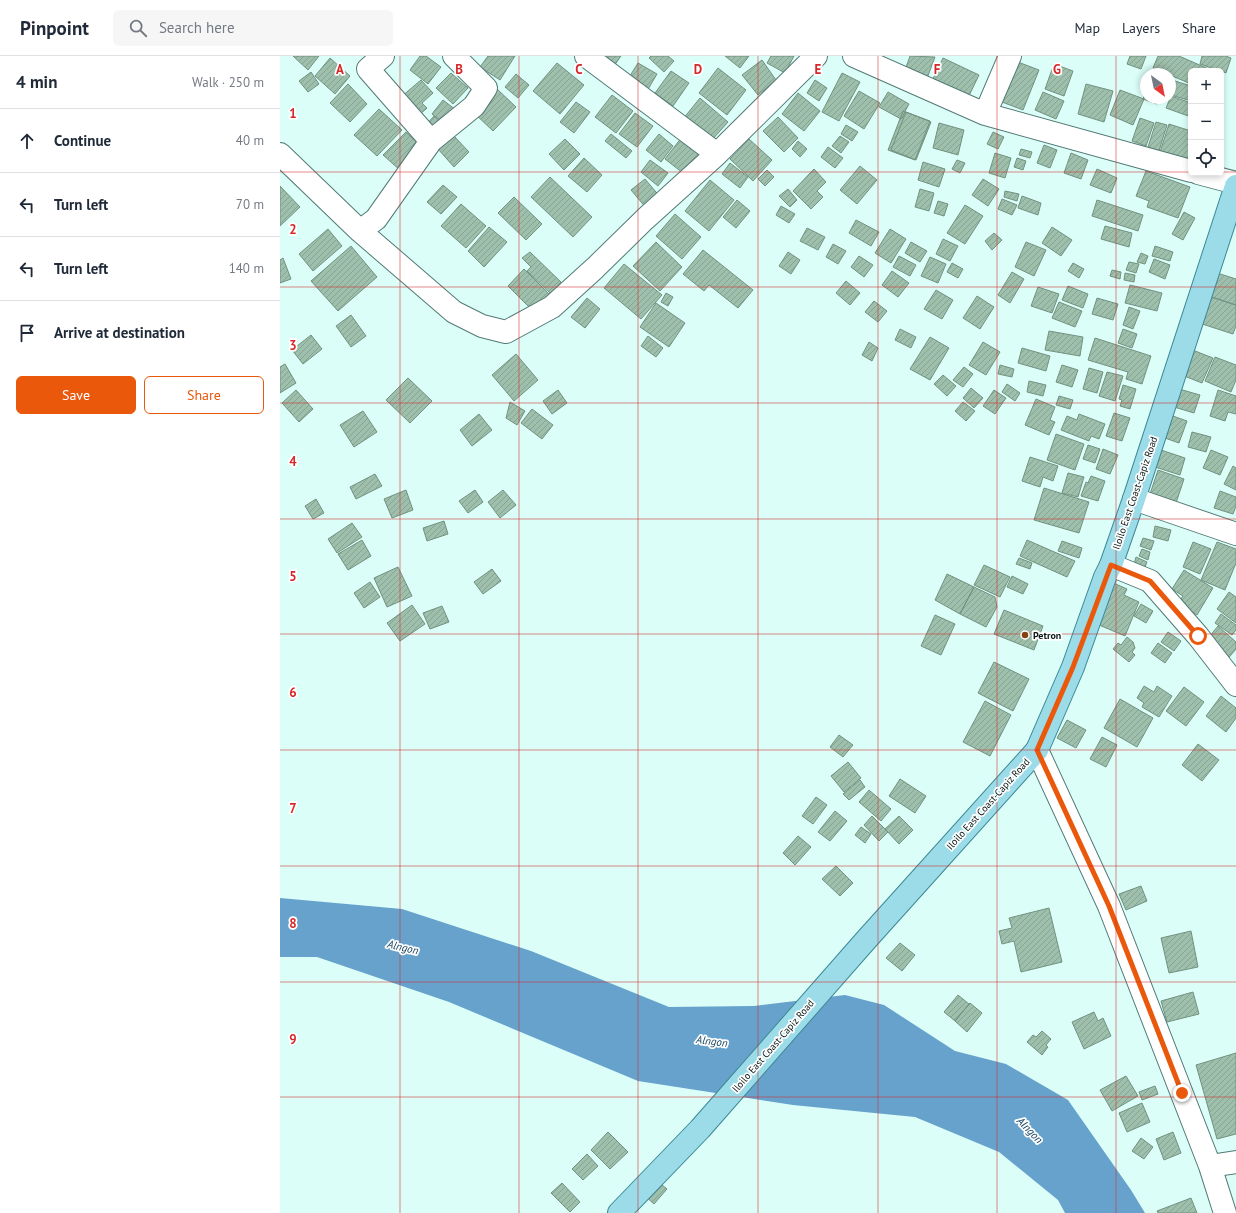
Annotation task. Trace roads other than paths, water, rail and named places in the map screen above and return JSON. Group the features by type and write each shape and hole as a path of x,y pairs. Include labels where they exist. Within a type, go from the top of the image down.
{"main road":[{"name":"Iloilo East Coast-Capiz Road","path":"619,1213 700,1129 866,940 1037,750 1073,667 1111,565 1236,186"}],"street":[{"path":"383,56 368,69 431,141"},
{"path":"360,231 376,218 431,141 474,106 486,88 454,56"},
{"path":"586,56 717,154"},
{"path":"280,154 360,231 454,312 482,326 506,332 552,307 595,268 645,219 717,154 816,56"},
{"path":"854,56 984,114 1188,170"},
{"path":"984,114 1010,56"},
{"path":"1209,176 1236,183"},
{"path":"1134,499 1236,534"},
{"path":"1111,565 1150,581 1198,636 1236,685"},
{"path":"1037,750 1109,906 1210,1166 1225,1213"},
{"path":"1210,1166 1236,1162"}],"water":[{"name":"Alngon","path":"280,898 402,909 531,951 669,1007 754,1006 845,995 884,1005 955,1051 1006,1064 1068,1100 1131,1190 1145,1213 1065,1213 1058,1200 999,1152 915,1117 793,1105 638,1081 449,1002 317,957 280,957"}],"place":[{"name":"Petron","path":"1025,635"}]}
